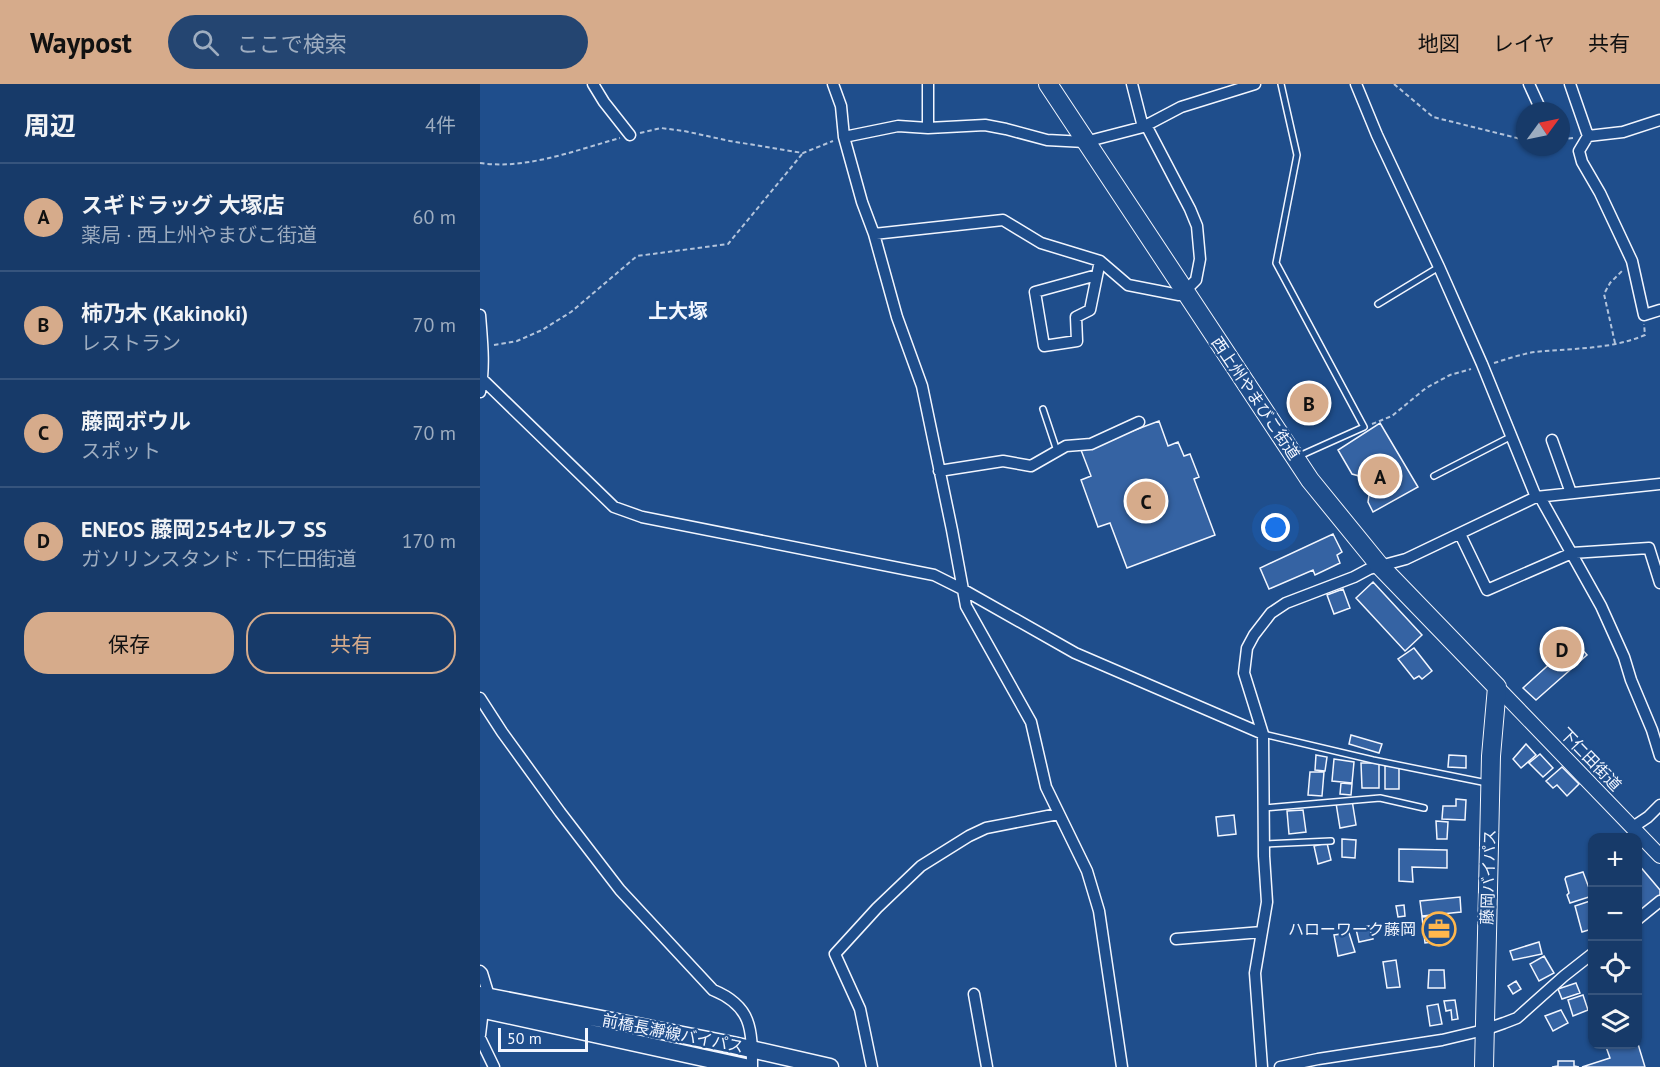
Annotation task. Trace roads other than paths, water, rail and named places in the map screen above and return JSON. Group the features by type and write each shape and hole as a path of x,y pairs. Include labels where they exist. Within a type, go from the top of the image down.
{"highway":[{"name":"西上州やまびこ街道","path":"1048,84 1310,480 1380,566 1497,687"},
{"name":"藤岡バイパス","path":"1484,1067 1491,783 1497,687"}],"main road":[{"name":"前橋長瀞線バイパス","path":"483,1003 752,1049 830,1067"},
{"name":"前橋長瀞線バイパス","path":"483,1003 745,1067"}],"street":[{"path":"593,84 630,135"},
{"path":"833,84 841,106 844,137 862,202 874,234 897,317 922,386 966,606 1031,722 1046,787 1087,871 1100,911 1122,1067"},
{"path":"928,84 928,128"},
{"path":"874,234 1003,220 1041,243 1100,261 1128,285 1179,295 1196,280 1200,259 1197,226 1144,126 1132,84"},
{"path":"844,137 898,126 928,128 985,125 1047,140 1085,142 1144,126 1181,107 1255,84"},
{"path":"1356,84 1483,366 1510,437 1538,497 1601,606 1624,657 1630,680 1656,728 1660,756"},
{"path":"1529,84 1536,102"},
{"path":"1570,84 1588,136 1580,151 1582,162 1600,193 1629,256 1644,315 1660,310"},
{"path":"1588,136 1623,132 1660,120"},
{"path":"1097,275 1035,292 1044,346 1077,341 1076,317 1090,310 1100,261"},
{"path":"480,315 483,346 480,392"},
{"path":"481,378 614,507 642,517 934,575 1075,652 1263,734"},
{"path":"939,471 1003,461 1031,466 1066,446 1091,444 1139,422"},
{"path":"1552,440 1571,493"},
{"path":"1262,1067 1255,973 1268,902 1264,844 1263,734 1244,673 1250,640 1258,628 1271,613 1286,603 1380,566 1406,559 1538,497 1660,484"},
{"path":"1460,534 1488,590 1572,553 1649,548 1660,583"},
{"name":"下仁田街道","path":"1497,687 1660,856"},
{"path":"480,698 560,812 620,890 712,990 725,995 740,1006 752,1035 753,1067"},
{"path":"1633,827 1660,805"},
{"path":"872,1067 860,1009 835,954 877,908 921,866 986,828 1058,814"},
{"path":"1642,916 1660,901"},
{"path":"1176,939 1262,932"},
{"path":"1280,1067 1319,1063 1484,1030 1517,1018 1588,958"},
{"path":"480,971 482,973 483,1003 480,1037 494,1067"},
{"path":"974,994 987,1067"}],"lane":[{"path":"1281,84 1297,155 1276,263 1364,427 1295,457"},
{"path":"1378,304 1439,267"},
{"path":"1043,409 1057,451"},
{"path":"1434,476 1510,437"},
{"path":"1263,734 1373,760 1491,783"},
{"path":"1264,808 1380,798 1424,808"},
{"path":"1264,844 1331,841"}],"place":[{"name":"柿乃木 (Kakinoki)","path":"1309,403"},
{"name":"スギドラッグ 大塚店","path":"1380,476"},
{"name":"藤岡ボウル","path":"1146,501"},
{"name":"ENEOS 藤岡254セルフ SS","path":"1562,649"},
{"name":"ハローワーク藤岡","path":"1439,929"}],"district":[{"name":"上大塚","path":"678,311"}]}
